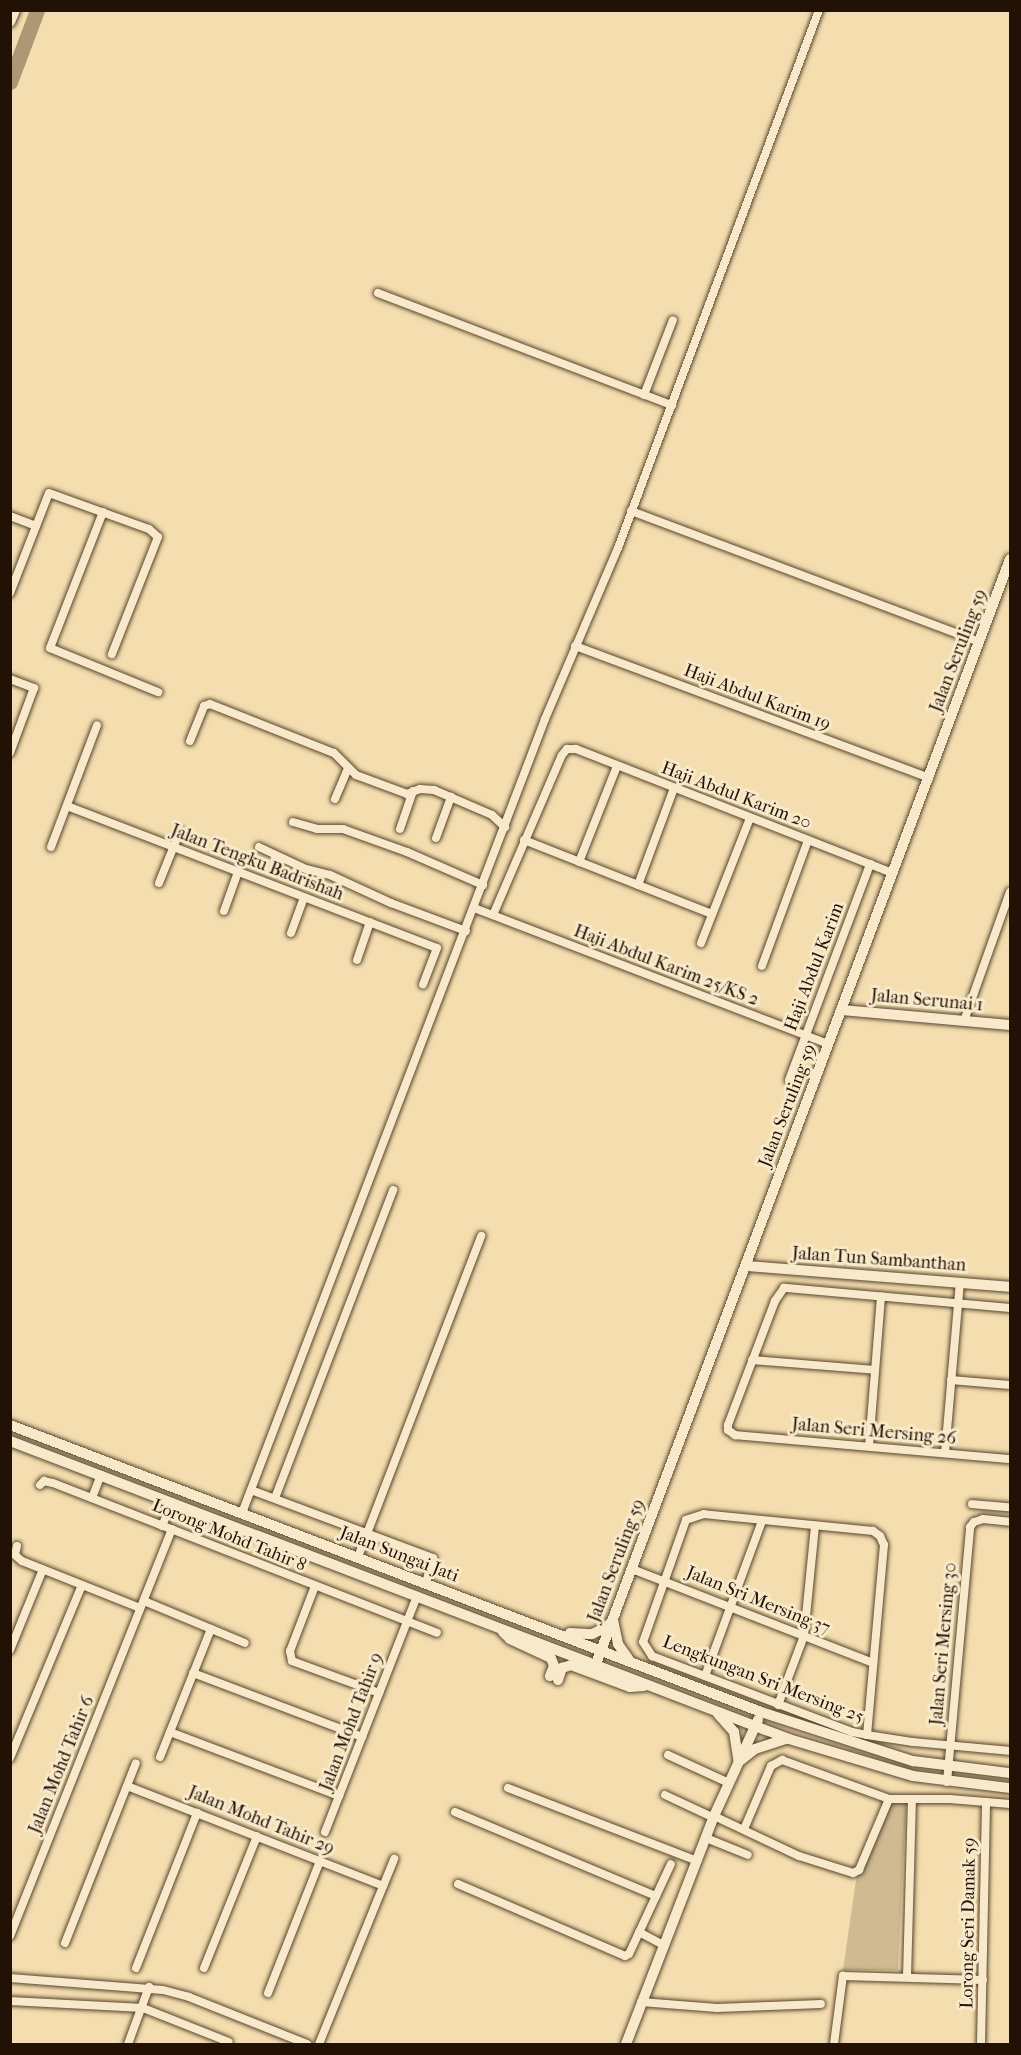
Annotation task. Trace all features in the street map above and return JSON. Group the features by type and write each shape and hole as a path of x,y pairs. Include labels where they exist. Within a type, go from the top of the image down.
{"main road":[{"path":"10,22 15,10"},
{"name":"Jalan Seruling 59","path":"596,1664 1011,559"},
{"name":"Jalan Serunai 1","path":"842,1010 1011,1025"},
{"name":"Jalan Tun Sambanthan","path":"746,1266 959,1294 1011,1287"},
{"name":"Jalan Sungai Jati","path":"10,1425 602,1649 761,1712 885,1753 948,1767 1011,1773"},
{"name":"Jalan Sungai Jati","path":"10,1441 789,1739 913,1776 947,1782 1011,1788"},
{"path":"544,1627 584,1635 607,1627 613,1619"},
{"path":"613,1619 618,1644 629,1660"},
{"path":"500,1628 510,1639 551,1658 554,1678 562,1668 571,1665 630,1687 647,1685"},
{"path":"739,1762 761,1712"},
{"path":"717,1713 734,1732 739,1762"},
{"path":"626,2044 663,1945 691,1859 706,1838 710,1816 723,1781 739,1762 755,1749 769,1742 789,1739"}],"street":[{"path":"242,1513 575,646 672,405 819,10"},
{"path":"378,293 672,405"},
{"path":"644,395 673,320"},
{"path":"11,592 50,493 149,529 158,537 112,654"},
{"path":"631,511 980,642"},
{"path":"103,512 50,648 158,692"},
{"path":"10,516 36,526"},
{"name":"Haji Abdul Karim 19","path":"575,646 929,778"},
{"path":"10,679 34,688 10,753"},
{"path":"190,741 204,705 210,704 334,753 343,759 348,769 356,775 407,794 413,791 434,790 492,815 505,827"},
{"path":"51,847 97,725"},
{"name":"Haji Abdul Karim 20","path":"524,840 562,755 567,749 576,749 893,873"},
{"path":"579,862 617,766"},
{"path":"335,799 348,769"},
{"path":"638,885 674,788"},
{"path":"400,829 413,791"},
{"path":"436,838 451,797"},
{"name":"Jalan Tengku Badrishah","path":"66,806 437,948 423,984"},
{"path":"701,943 750,818"},
{"path":"293,822 317,829 343,829 407,852 483,885"},
{"path":"159,883 180,831"},
{"path":"493,915 524,840 712,914"},
{"path":"762,966 808,840"},
{"path":"259,847 306,869 330,875 391,903 466,931"},
{"name":"Haji Abdul Karim","path":"789,1080 870,864"},
{"path":"224,911 238,872"},
{"path":"964,1021 1011,892"},
{"path":"291,933 304,897"},
{"name":"Haji Abdul Karim 25/KS 2","path":"474,908 829,1044"},
{"path":"357,960 370,922"},
{"path":"275,1498 393,1190"},
{"path":"358,1557 481,1236"},
{"path":"875,1370 752,1360 775,1301 784,1288 881,1296 959,1294 1011,1308"},
{"path":"945,1453 959,1294"},
{"path":"869,1446 881,1296"},
{"name":"Jalan Seri Mersing 26","path":"752,1360 728,1425 728,1430 735,1435 1011,1459"},
{"path":"951,1380 1011,1385"},
{"path":"92,1498 101,1475"},
{"name":"Lorong Mohd Tahir 8","path":"40,1485 44,1481 53,1483 437,1633"},
{"path":"251,1490 433,1558 426,1582"},
{"path":"162,1526 172,1502"},
{"path":"972,1504 1011,1507"},
{"name":"Lengkungan Sri Mersing 25","path":"867,1735 884,1545 880,1536 873,1531 704,1514 686,1520 643,1642 652,1656 778,1705 867,1735 1011,1751"},
{"name":"Jalan Seri Mersing 30","path":"947,1782 971,1524 983,1519 1011,1522"},
{"path":"705,1676 762,1521"},
{"path":"778,1705 804,1636 815,1526"},
{"name":"Jalan Mohd Tahir 6","path":"10,1936 172,1530"},
{"path":"17,1546 15,1555 22,1561 244,1643"},
{"path":"10,1650 43,1569"},
{"name":"Jalan Sri Mersing 37","path":"632,1569 873,1663"},
{"path":"10,1758 82,1585"},
{"path":"315,1586 290,1651 292,1661 379,1694"},
{"name":"Jalan Mohd Tahir 9","path":"325,1832 417,1596"},
{"path":"160,1757 211,1629"},
{"path":"193,1673 362,1737"},
{"path":"170,1732 339,1796"},
{"path":"668,1755 723,1781"},
{"path":"744,1829 771,1766 778,1760 889,1799 950,1799 1011,1804"},
{"path":"64,1943 136,1762"},
{"name":"Jalan Mohd Tahir 29","path":"127,1786 383,1886"},
{"path":"508,1788 691,1859"},
{"path":"665,1794 799,1856 853,1874 858,1869 889,1799"},
{"path":"907,1977 912,1800"},
{"name":"Lorong Seri Damak 59","path":"981,2044 986,1802"},
{"path":"455,1812 656,1896"},
{"path":"136,1968 197,1813"},
{"path":"204,1968 257,1836"},
{"path":"706,1838 748,1855"},
{"path":"319,2044 394,1859"},
{"path":"268,1993 320,1861"},
{"path":"459,1884 620,1955 629,1954 645,1936 656,1896 671,1864"},
{"path":"645,1936 663,1945"},
{"path":"834,2044 842,1978 851,1975 983,1980"},
{"path":"10,1978 149,1987 189,1997 307,2044"},
{"path":"128,2044 149,1987"},
{"path":"10,2001 143,2008 229,2042"},
{"path":"641,2002 717,2008 821,2004"}],"shaded area":[{"path":"891,1803 906,1803 898,1970 843,1970 856,1880"}],"waterway":[{"path":"10,82 37,10"}]}
